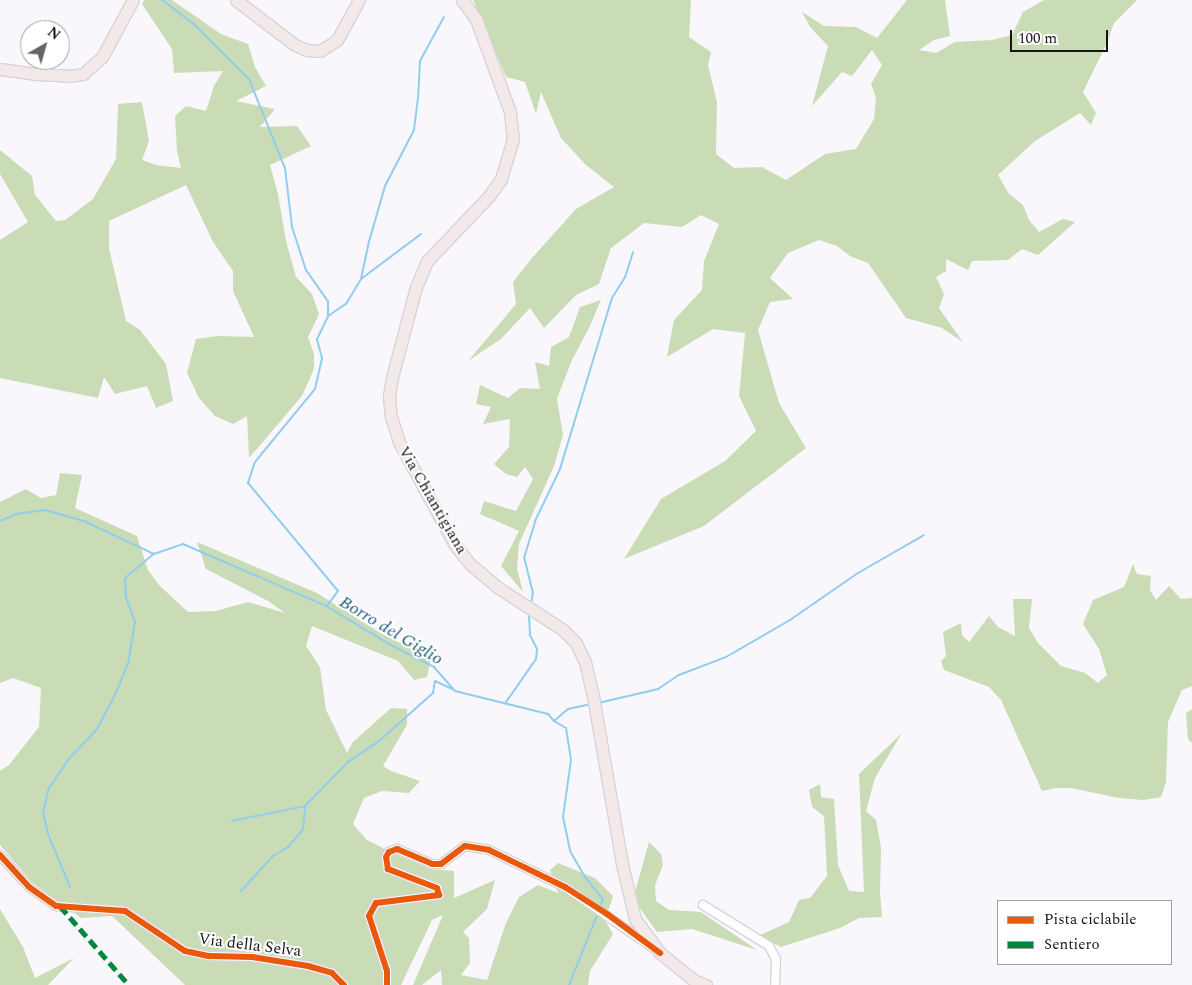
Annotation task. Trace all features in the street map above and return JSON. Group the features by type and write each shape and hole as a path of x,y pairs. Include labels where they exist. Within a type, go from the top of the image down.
{"main road":[{"path":"0,70 70,76 83,74 94,67 102,57 133,0"},
{"path":"236,0 295,45 307,50 320,51 337,40 359,0"},
{"name":"Via Chiantigiana","path":"462,0 476,19 506,102 512,125 513,139 501,179 489,196 427,261 416,287 388,396 391,417 400,442 455,545 484,576 562,629 576,643 585,662 593,696 622,864 635,919 660,953 695,981 706,985"}],"street":[{"path":"387,985 387,971 369,916 376,903 439,896 437,888 388,868 386,857 389,852 397,848 432,864 441,864 465,846 489,850 565,886 660,953"},
{"name":"Via della Selva","path":"0,855 29,887 56,906 84,910 125,911 185,951 210,956 252,957 308,966 332,973 344,985"},
{"path":"703,905 769,946 776,959 775,985"}],"green space":[{"path":"144,0 172,0 221,34 248,44 255,67 266,86 236,101 275,109 260,127 297,126 311,146 270,165 278,194 286,241 296,277 312,294 319,314 308,337 314,354 314,369 302,396 249,458 247,416 233,424 215,416 199,398 187,373 196,339 218,336 254,337 233,291 233,271 213,242 186,185 109,221 109,248 126,321 140,330 166,364 173,401 156,408 147,386 115,394 104,377 98,398 0,378 0,240 28,222 0,174 0,150 32,176 35,195 56,221 65,220 93,199 116,159 118,104 142,102 149,141 142,160 156,165 181,168 177,151 175,116 186,106 206,111 214,86 223,71 174,73 172,49 142,4"},
{"path":"473,0 691,0 689,37 711,52 708,65 717,102 716,154 734,168 762,167 786,180 825,154 856,149 874,119 876,98 871,84 882,65 872,50 852,76 842,72 812,106 828,46 810,27 802,12 824,26 856,27 877,38 907,0 945,0 950,36 934,40 919,50 936,53 955,42 992,40 1012,35 1023,12 1044,0 1137,0 1114,23 1106,45 1083,92 1096,113 1091,125 1080,113 1035,141 998,175 1009,194 1023,205 1029,220 1039,232 1063,219 1075,222 1038,255 1022,249 1008,260 972,261 968,270 946,259 946,271 936,277 944,294 939,308 963,342 942,328 906,318 868,263 850,256 837,246 819,240 788,253 770,278 793,299 770,302 758,330 779,403 806,448 704,526 624,559 661,499 725,461 756,431 739,396 745,333 713,329 667,357 674,320 702,290 704,261 719,224 701,215 682,227 644,223 611,248 599,284 576,295 544,328 530,308 501,339 468,361 516,304 513,282 532,258 576,209 614,187 586,165 561,138 541,92 536,114 525,82 506,77"},
{"path":"601,300 572,360 557,399 563,435 554,466 519,544 517,568 523,592 501,566 519,531 480,514 484,501 516,511 533,479 525,467 517,477 506,474 494,464 509,447 510,419 483,424 491,407 476,404 480,385 508,398 520,388 540,389 535,362 549,366 551,347 569,337 580,307"},
{"path":"60,473 82,475 75,508 137,536 148,570 159,585 188,612 216,611 248,602 285,613 268,601 206,569 197,542 317,593 382,634 431,658 427,677 414,680 398,661 312,626 306,646 320,667 326,710 347,753 353,742 391,708 407,709 407,725 383,766 391,771 420,781 409,793 382,791 364,798 353,824 367,840 397,855 431,869 454,871 454,898 495,880 487,909 463,932 469,938 470,963 461,975 487,980 506,923 519,897 538,885 558,893 550,870 558,863 595,878 613,896 605,920 613,934 590,971 588,985 442,985 441,970 422,985 413,985 443,915 432,920 401,985 185,985 112,916 81,918 32,882 0,845 0,771 9,765 39,727 41,688 13,678 0,683 0,502 26,489 41,498 56,495"},
{"path":"1133,564 1137,574 1151,576 1150,590 1156,600 1169,586 1181,599 1192,598 1192,686 1182,690 1168,722 1166,782 1161,797 1143,800 1119,798 1071,788 1056,788 1042,791 1001,700 989,687 944,670 941,661 946,656 943,632 961,623 962,635 969,642 989,616 998,627 1015,636 1013,599 1032,599 1029,628 1038,643 1061,666 1085,673 1098,683 1107,675 1099,649 1083,624 1093,600 1124,587"},
{"path":"1192,709 1192,743 1188,739 1186,713"},
{"path":"902,733 875,778 866,811 876,820 881,848 880,893 882,917 859,918 840,928 781,947 758,936 789,922 799,900 810,898 827,876 824,816 812,807 809,790 820,784 821,797 834,799 838,865 849,891 864,892 859,774"},
{"path":"649,842 661,854 663,865 655,885 656,901 669,910 701,912 757,950 692,929 657,932 639,907 635,892"},
{"path":"0,909 23,947 35,978 74,958 48,985 0,985"}],"waterway":[{"path":"162,0 195,25 249,79 285,168 292,227 306,270 328,301 328,316"},
{"path":"327,606 338,591 248,483 255,462 315,389 322,358 317,339 328,316 346,304 361,279 368,245 385,186 414,130 420,61 444,17"},
{"path":"361,279 421,234"},
{"path":"531,603 533,593 524,558 535,521 560,469 612,298 625,277 633,252"},
{"name":"Borro del Giglio","path":"0,521 16,514 45,510 84,521 154,554 183,544 326,606 389,644 434,667 455,691 548,714 554,721 566,728 571,760 563,817 570,851 585,877 603,899 599,909"},
{"path":"598,703 658,689 679,675 726,657 790,620 858,573 924,535"},
{"path":"70,887 48,834 43,813 49,788 68,760 97,729 116,693 128,664 135,622 126,597 125,578 154,554"},
{"path":"506,702 536,659 537,649 530,635 529,613"},
{"path":"232,821 305,806 348,762 378,742 433,693 435,681 454,690"},
{"path":"554,721 568,709 591,704"},
{"path":"241,891 273,856 288,847 303,830 305,806"},
{"name":"Borro del Giglio","path":"569,985 598,913"}],"marked path":[{"path":"60,906 129,985"}],"cycle path":[{"path":"387,985 387,971 369,916 376,903 439,895 437,888 388,869 386,857 389,852 397,849 432,864 441,864 465,846 489,850 565,887 607,914 660,953"},
{"path":"0,855 29,887 56,906 125,911 185,951 209,956 252,957 308,966 332,973 344,985"}]}
